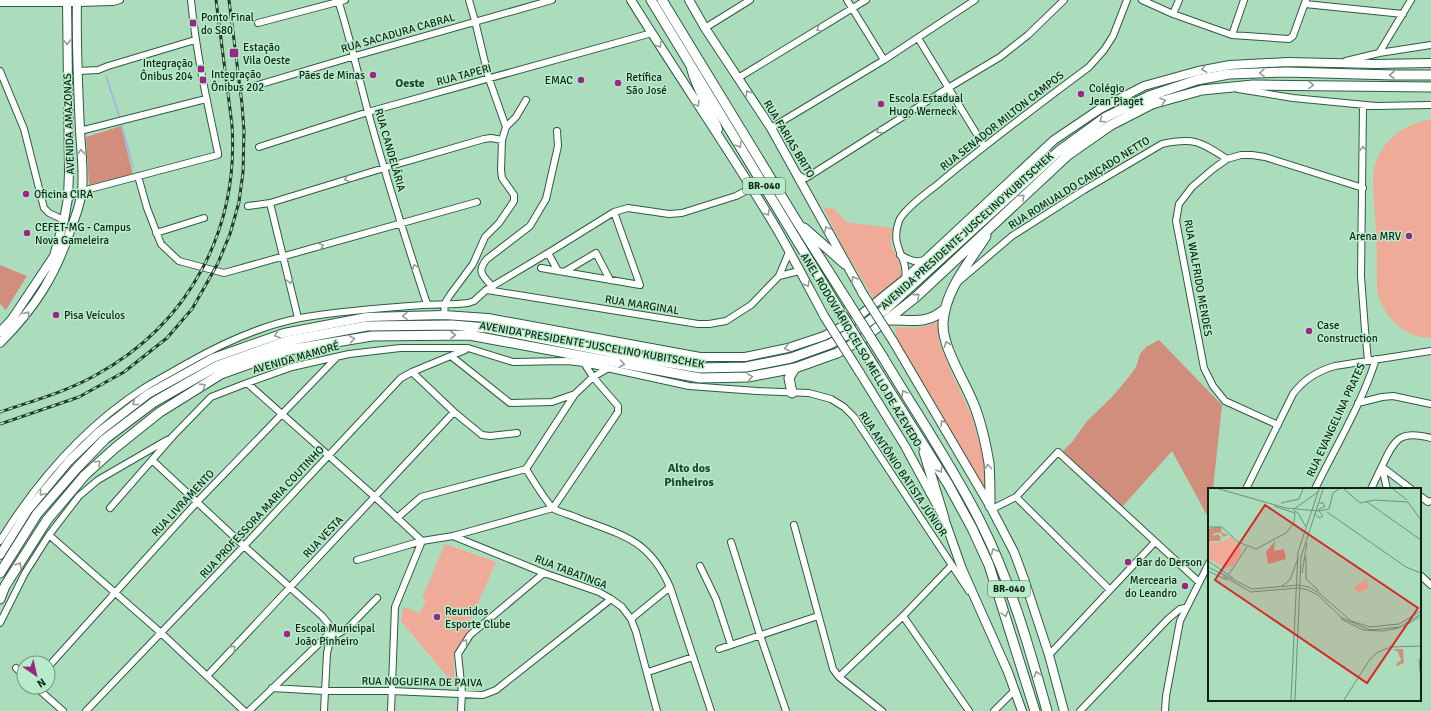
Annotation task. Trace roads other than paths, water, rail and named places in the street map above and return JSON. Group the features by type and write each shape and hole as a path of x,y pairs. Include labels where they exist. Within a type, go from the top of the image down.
{"highway":[{"name":"ANEL RODOVIÁRIO CELSO MELLO DE AZEVEDO","path":"651,0 838,308 948,484 972,528 989,565 1035,711"},
{"name":"ANEL RODOVIÁRIO CELSO MELLO DE AZEVEDO","path":"662,0 796,220 884,359 954,474 981,522 998,560 1025,633 1048,711"},
{"name":"AVENIDA PRESIDENTE JUSCELINO KUBITSCHEK","path":"0,573 37,514 77,468 105,439 154,402 217,366 280,344 367,326 452,325 488,328 640,358 700,368 746,367 791,358 830,344 858,329 886,309 1059,151 1106,117 1149,96 1197,80 1229,74 1287,72 1431,75"},
{"name":"AVENIDA PRESIDENTE JUSCELINO KUBITSCHEK","path":"0,599 6,586 47,520 85,475 114,448 160,412 221,374 288,350 372,336 469,335 700,378 748,378 795,368 837,353 864,338 916,297 1068,155 1111,125 1152,104 1202,90 1228,87 1286,85 1431,87"},
{"path":"796,220 845,264"},
{"path":"991,507 989,464 983,435 970,393 946,343 943,323 945,309 954,285 994,224"},
{"path":"887,320 924,321 931,319 945,309"},
{"path":"792,393 789,378 795,368"},
{"path":"912,425 926,458 944,518"}],"main road":[{"name":"ANEL RODOVIÁRIO CELSO MELLO DE AZEVEDO","path":"631,0 688,92 722,142 774,225 824,316 905,446 944,518 962,569 1008,672 1022,711"},
{"name":"RUA FARIAS BRITO","path":"689,0 705,28 771,128 845,264 894,341 991,507"},
{"name":"AVENIDA AMAZONAS","path":"0,332 12,319 54,256 64,220 68,198 67,2"},
{"name":"AVENIDA AMAZONAS","path":"0,343 28,313 47,284 64,252 78,210 82,191 83,173 80,131 77,2"},
{"name":"AVENIDA PRESIDENTE JUSCELINO KUBITSCHEK","path":"0,554 28,510 69,461 99,432 148,394 213,358 284,333 367,317 444,314 488,318 700,357 745,357 788,348 824,336 853,321 905,279 1054,140 1100,109 1144,86 1198,71 1230,65 1288,62 1375,64 1431,63"},
{"path":"690,64 694,82 713,117 722,142"},
{"path":"991,507 1016,558 1049,655 1064,711"}],"street":[{"path":"0,3 120,0"},
{"path":"68,198 82,191 218,155 195,40 191,0"},
{"path":"469,0 489,79 506,127"},
{"name":"RUA SACADURA CABRAL","path":"251,87 475,21 552,0"},
{"path":"705,28 750,0"},
{"path":"847,0 884,60"},
{"path":"738,78 866,0"},
{"path":"771,128 884,60 975,0"},
{"path":"796,174 806,178 948,88 1000,57 1028,35 1064,0"},
{"name":"RUA SENADOR MILTON CAMPOS","path":"905,279 906,271 896,245 895,232 899,218 914,203 984,146 1089,67 1104,50 1113,36 1127,0"},
{"path":"1142,0 1173,14 1232,35 1289,39 1291,38 1306,2 1403,14"},
{"path":"1173,14 1178,0"},
{"path":"1232,35 1244,0"},
{"path":"1379,53 1411,0"},
{"path":"258,23 341,1"},
{"name":"RUA CANDELÁRIA","path":"341,1 368,112 401,224 427,304"},
{"name":"RUA TAPERI","path":"259,147 368,112 652,33"},
{"path":"918,38 984,146"},
{"path":"78,71 98,70 195,40"},
{"path":"1340,63 1379,53 1431,45"},
{"path":"0,72 24,129 44,208 49,213 64,220"},
{"path":"1228,87 1272,95 1363,105 1431,105"},
{"path":"80,131 206,98"},
{"path":"444,314 445,303 473,264 485,237 499,224 514,201 514,195 502,178 502,140 506,127 516,117 526,100"},
{"name":"RUA EVANGELINA PRATES","path":"1363,105 1361,276 1368,360"},
{"path":"492,286 483,275 481,270 482,265 487,259 530,226 546,199 558,146 557,130"},
{"path":"248,206 270,203 384,168 491,138 502,140"},
{"name":"RUA ROMUALDO CANÇADO NETTO","path":"954,285 1012,236 1084,190 1162,144 1173,142 1195,142 1204,144 1226,159"},
{"name":"RUA WALFRIDO MENDES","path":"1278,425 1225,401 1213,386 1204,368 1176,221 1179,204 1192,188 1213,169 1226,159 1241,155 1265,157 1363,188"},
{"path":"138,176 147,208 160,244 179,261 224,273 477,202"},
{"path":"0,541 16,514 38,484 64,455 94,426 144,388 208,352 254,330 298,318 361,309 445,303 462,304 474,300 492,286 614,212 628,208 669,214 682,213 736,196 751,188"},
{"path":"270,203 298,318"},
{"path":"541,268 640,285 614,212"},
{"path":"156,233 204,218"},
{"name":"RUA MARGINAL","path":"486,290 698,324 709,324 726,321 751,305 778,276 789,252"},
{"path":"548,253 561,272"},
{"path":"561,272 596,253 610,280"},
{"path":"900,255 917,262 925,260"},
{"path":"778,276 799,271"},
{"name":"AVENIDA MAMORÉ","path":"173,436 211,397 247,382 292,367 337,356 400,348 468,348 513,362 567,361 584,363 689,386 757,392 792,393"},
{"name":"RUA PROFESSORA MARIA COUTINHO","path":"86,711 244,546 401,378 468,348"},
{"path":"1246,488 1293,394 1309,377 1327,368 1368,360 1431,351"},
{"name":"RUA LIVRAMENTO","path":"56,658 197,502 337,356"},
{"path":"451,356 510,403 552,402 575,394"},
{"name":"RUA EVANGELINA PRATES","path":"1315,488 1370,378 1376,360"},
{"path":"357,560 422,541 453,536 553,508 618,412 618,406 593,377 584,363"},
{"path":"397,518 422,497 526,469 575,394 593,377 607,369"},
{"path":"412,372 454,412 482,435 490,436 517,433"},
{"path":"247,382 283,413 422,541"},
{"name":"RUA ANTÔNIO BATISTA JÚNIOR","path":"792,393 809,393 831,399 844,407 854,417 975,600"},
{"path":"1358,402 1382,396 1392,396 1431,404"},
{"name":"RUA VESTA","path":"207,676 454,412"},
{"path":"1372,488 1394,442 1400,438 1413,435 1431,438"},
{"path":"110,508 173,436"},
{"path":"0,623 25,572 48,535 79,496 98,480 173,436"},
{"path":"991,507 1016,497 1058,452 1199,582"},
{"path":"152,460 322,616 331,627 331,638 327,653 324,711"},
{"path":"1382,467 1387,488"},
{"path":"1382,467 1410,488"},
{"path":"526,469 553,508 631,539 644,548 654,558 663,571 670,587 711,711"},
{"path":"1016,497 1110,590"},
{"path":"1421,497 1430,503"},
{"path":"794,525 833,669 839,677 882,711"},
{"path":"48,535 160,632 244,711"},
{"name":"RUA TABATINGA","path":"453,536 544,573 599,592 611,598 631,619 648,672 657,711"},
{"path":"391,711 390,691 395,606 422,541"},
{"path":"731,542 760,635 786,711"},
{"path":"1049,655 1155,542"},
{"path":"839,677 903,616 952,565"},
{"path":"1164,711 1180,620 1208,565"},
{"path":"700,566 716,599 731,645"},
{"path":"461,711 462,693 458,654 462,646 470,635 544,573"},
{"path":"1421,576 1431,585"},
{"path":"631,619 670,587"},
{"path":"331,638 349,627 377,598"},
{"name":"RUA NOGUEIRA DE PAIVA","path":"272,688 324,691 390,691 483,694 496,690 611,598"},
{"path":"1080,711 1168,619 1180,609 1185,608"},
{"path":"719,649 818,616"},
{"path":"903,616 968,711"},
{"path":"248,711 332,631"},
{"path":"648,672 693,657"},
{"path":"994,711 1015,690"},
{"path":"45,695 62,711"},
{"path":"256,703 256,711"}],"waterway":[{"path":"106,76 120,119"},
{"path":"121,123 133,167"}],"railway":[{"path":"0,412 49,396 85,381 129,354 157,329 182,301 202,270 217,237 227,201 232,164 232,125 216,0"},
{"path":"0,424 79,397 124,372 167,338 192,309 218,263 230,234 239,202 243,172 244,131 242,104 229,0"}],"place":[{"name":"Ponto Final do S80","path":"193,23"},
{"name":"Estação Vila Oeste","path":"234,53"},
{"name":"Integração Ônibus 204","path":"201,69"},
{"name":"Pães de Minas","path":"373,75"},
{"name":"Integração Ônibus 202","path":"203,80"},
{"name":"EMAC","path":"581,80"},
{"name":"Retífica São José","path":"618,83"},
{"name":"Colégio Jean Piaget","path":"1081,94"},
{"name":"Escola Estadual Hugo Werneck","path":"881,104"},
{"name":"Oficina CIRA","path":"26,194"},
{"name":"CEFET-MG - Campus Nova Gameleira","path":"27,233"},
{"name":"Arena MRV","path":"1409,236"},
{"name":"Pisa Veículos","path":"56,315"},
{"name":"Case Construction","path":"1309,331"},
{"name":"Bar do Derson","path":"1128,562"},
{"name":"Mercearia do Leandro","path":"1185,586"},
{"name":"Reunidos Esporte Clube","path":"437,617"},
{"name":"Escola Municipal João Pinheiro","path":"287,634"}],"district":[{"name":"Oeste","path":"410,83"},
{"name":"Alto dos Pinheiros","path":"689,475"}]}
